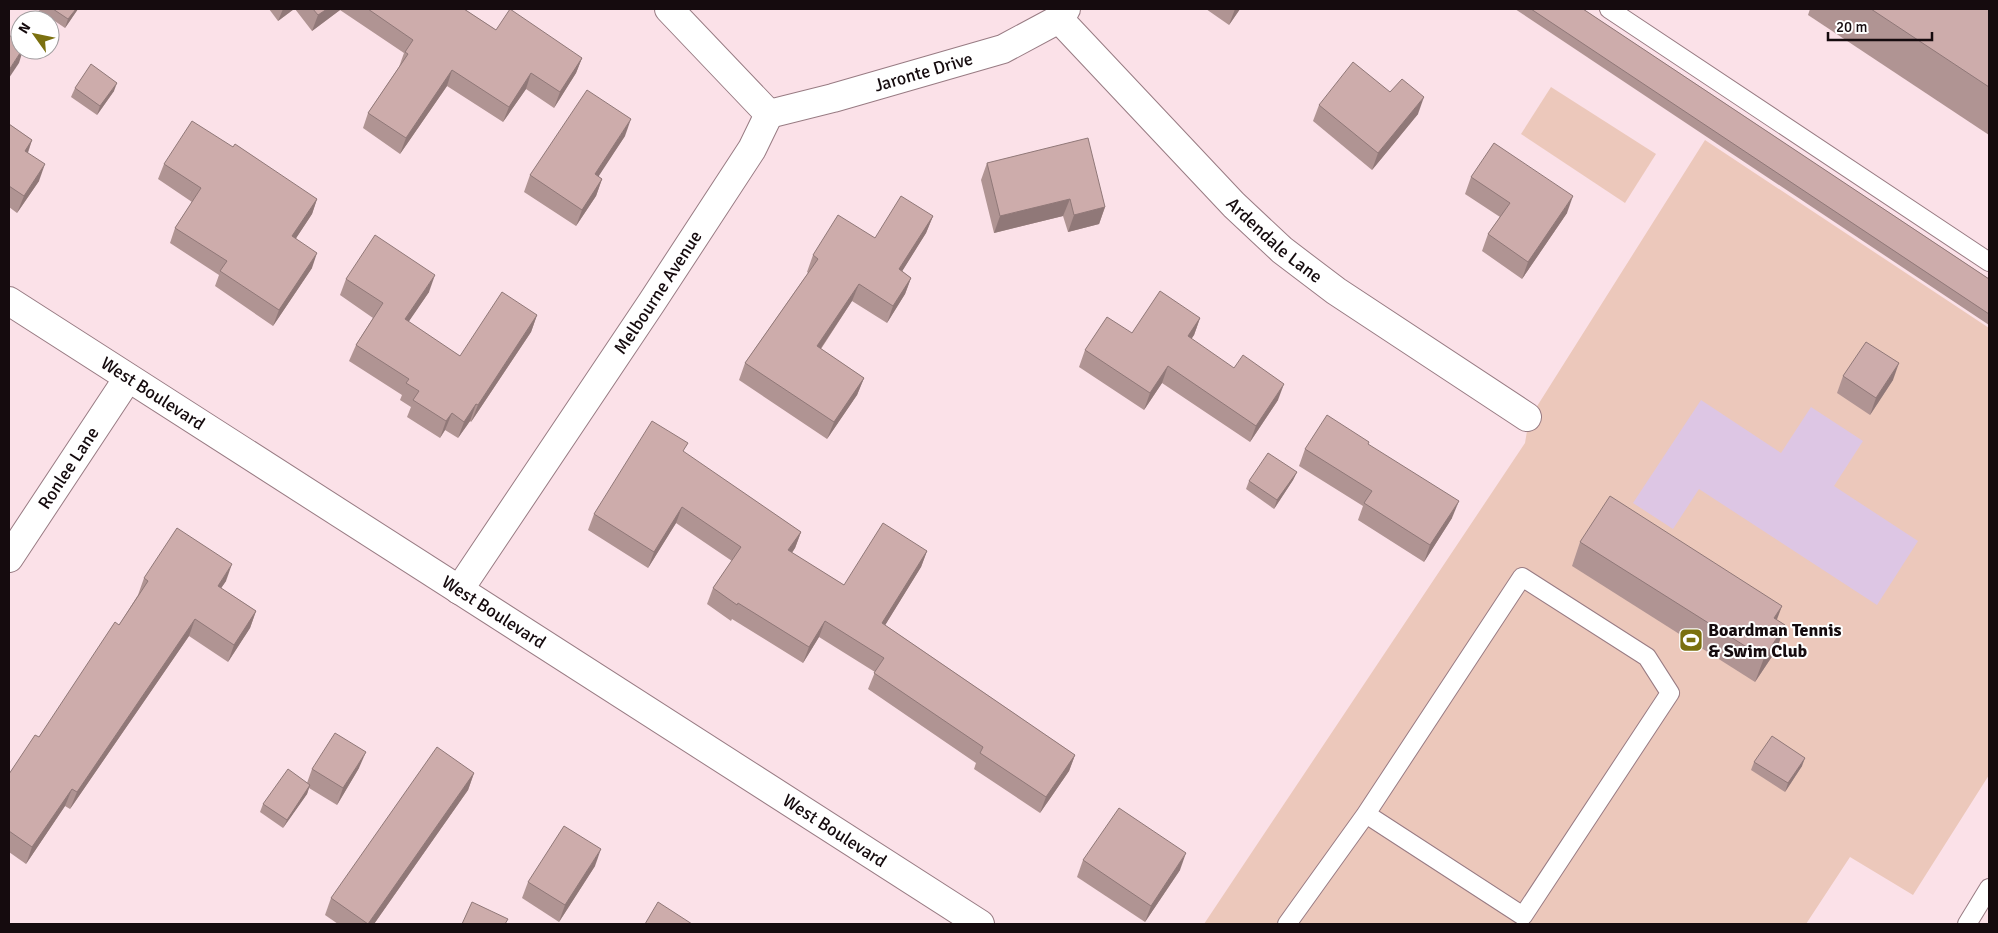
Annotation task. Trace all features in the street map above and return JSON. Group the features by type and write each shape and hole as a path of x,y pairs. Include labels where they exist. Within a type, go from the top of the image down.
{"street":[{"path":"669,9 769,114"},
{"name":"Jaronte Drive","path":"769,114 833,98 1004,49 1062,14"},
{"name":"Ardendale Lane","path":"1062,14 1234,205 1282,250 1336,291 1527,417"},
{"name":"Melbourne Avenue","path":"459,590 752,149 769,114"},
{"name":"West Boulevard","path":"9,301 980,924"},
{"name":"Ronlee Lane","path":"9,558 128,378"}],"lane":[{"path":"1609,9 1989,262"},
{"path":"1287,924 1366,814 1522,577 1647,657 1670,693 1523,916 1366,814"},
{"path":"1967,924 1989,888"}],"shaded area":[{"path":"1551,87 1656,154 1625,203 1521,134"},
{"name":"Boardman Tennis & Swim Club","path":"1705,140 1989,328 1989,775 1913,895 1850,857 1806,924 1204,924 1525,443 1529,419"},
{"path":"1701,400 1781,453 1811,407 1863,441 1834,486 1918,541 1877,605 1699,489 1673,529 1633,503"}],"building":[{"path":"53,9 76,9 68,19 60,14 60,10"},
{"path":"313,9 327,9 318,15"},
{"path":"368,9 464,9 496,30 510,9 582,58 560,92 531,73 509,107 452,70 406,138 368,113 408,54 405,52 413,40"},
{"path":"1531,9 1583,9 1989,279 1989,314"},
{"path":"1871,9 1989,9 1989,87"},
{"path":"9,35 10,60 16,60 9,70"},
{"path":"1353,62 1390,92 1402,79 1424,97 1378,153 1319,105"},
{"path":"91,64 117,83 100,106 75,88"},
{"path":"587,90 631,119 595,174 602,179 582,210 530,175"},
{"path":"192,121 233,147 235,144 317,199 292,236 317,253 279,310 220,271 227,261 175,228 201,188 164,164"},
{"path":"9,124 32,140 25,151 45,164 24,196 9,186"},
{"path":"1088,138 1105,207 1074,215 1070,199 1000,216 987,163"},
{"path":"1494,143 1573,196 1528,262 1488,234 1510,203 1471,177"},
{"path":"901,196 933,216 899,269 911,278 893,306 859,284 817,346 864,378 834,422 745,363 818,259 813,255 838,215 875,238"},
{"path":"375,235 435,275 405,319 460,356 502,292 537,315 478,405 476,404 464,422 452,413 446,421 413,400 419,391 406,383 409,379 356,345 383,303 346,279"},
{"path":"1160,291 1200,318 1188,336 1234,368 1243,355 1284,384 1256,426 1168,366 1150,393 1085,350 1107,317 1132,333"},
{"path":"1866,342 1899,363 1876,398 1843,376"},
{"path":"1327,415 1369,442 1368,444 1459,501 1430,545 1364,503 1372,491 1305,449"},
{"path":"652,421 688,443 683,451 801,532 788,550 844,585 883,523 927,551 882,623 1075,755 1046,797 980,753 983,747 874,673 884,658 825,621 809,647 738,603 737,605 713,588 741,547 682,507 654,552 594,514"},
{"path":"1268,453 1297,472 1277,500 1249,481"},
{"path":"1610,496 1782,606 1774,618 1785,625 1764,658 1580,542"},
{"path":"177,528 232,564 218,586 256,611 234,645 195,619 77,792 72,789 32,847 9,831 9,774 35,735 39,737 115,622 119,625 148,581 144,578"},
{"path":"335,733 366,752 343,788 312,769"},
{"path":"1772,736 1805,758 1788,783 1754,762"},
{"path":"437,747 474,773 368,924 331,898"},
{"path":"288,769 310,785 287,820 263,804"},
{"path":"1119,808 1186,853 1151,906 1083,860"},
{"path":"564,826 601,849 565,905 528,882"},
{"path":"472,902 508,919 505,924 462,924"},
{"path":"658,902 692,924 645,924"}],"place":[{"name":"Boardman Tennis & Swim Club","path":"1691,640"}]}
